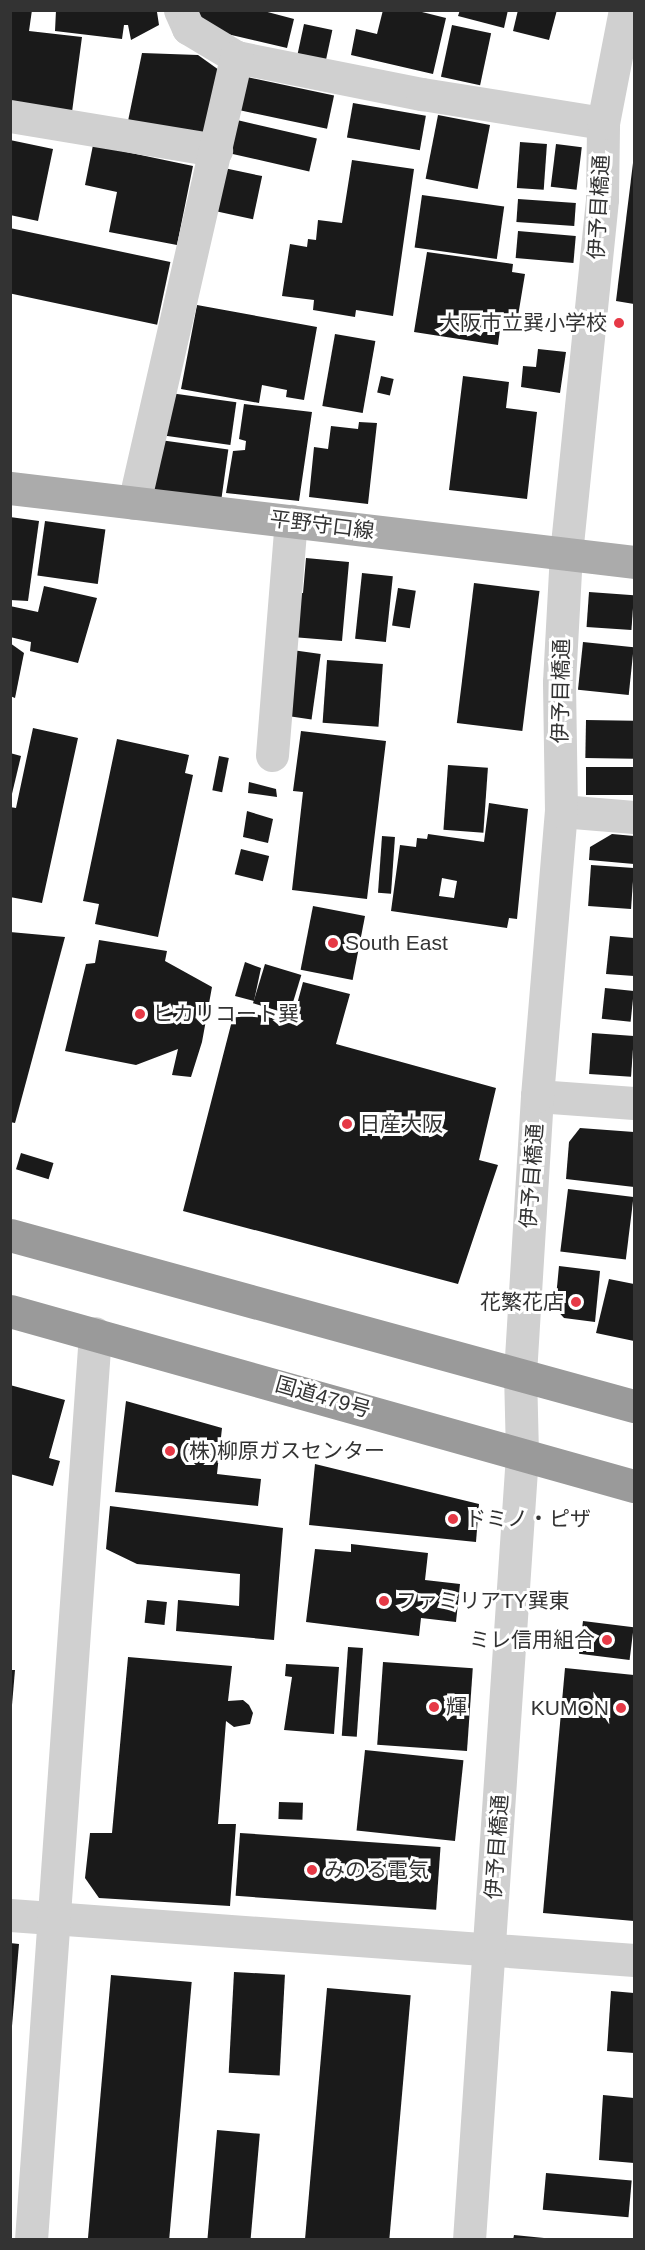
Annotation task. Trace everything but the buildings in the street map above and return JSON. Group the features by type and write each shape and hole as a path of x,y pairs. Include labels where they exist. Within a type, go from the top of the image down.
{"highway":[{"path":"10,1235 634,1406"},
{"name":"国道479号","path":"10,1311 634,1486"}],"main road":[{"name":"平野守口線","path":"10,488 634,562"}],"street":[{"path":"180,10 188,28 236,57 422,94 603,123"},
{"name":"伊予目橋通","path":"469,2240 522,1454 520,1374 537,1096 561,811 559,682 566,554 600,221 603,123 625,10"},
{"path":"134,503 236,57"},
{"path":"10,116 216,150"},
{"path":"272,755 291,522"},
{"path":"561,811 634,817"},
{"path":"537,1096 634,1103"},
{"path":"31,2240 95,1333"},
{"path":"10,1915 634,1960"}],"place":[{"name":"大阪市立巽小学校","path":"619,323"},
{"name":"South East","path":"333,943"},
{"name":"ヒカリコート巽","path":"140,1014"},
{"name":"日産大阪","path":"347,1124"},
{"name":"花繁花店","path":"576,1302"},
{"name":"(株)柳原ガスセンター","path":"170,1451"},
{"name":"ドミノ・ピザ","path":"453,1519"},
{"name":"ファミリアTY巽東","path":"384,1601"},
{"name":"ミレ信用組合","path":"607,1640"},
{"name":"輝","path":"434,1707"},
{"name":"KUMON","path":"621,1708"},
{"name":"みのる電気","path":"312,1870"}]}
